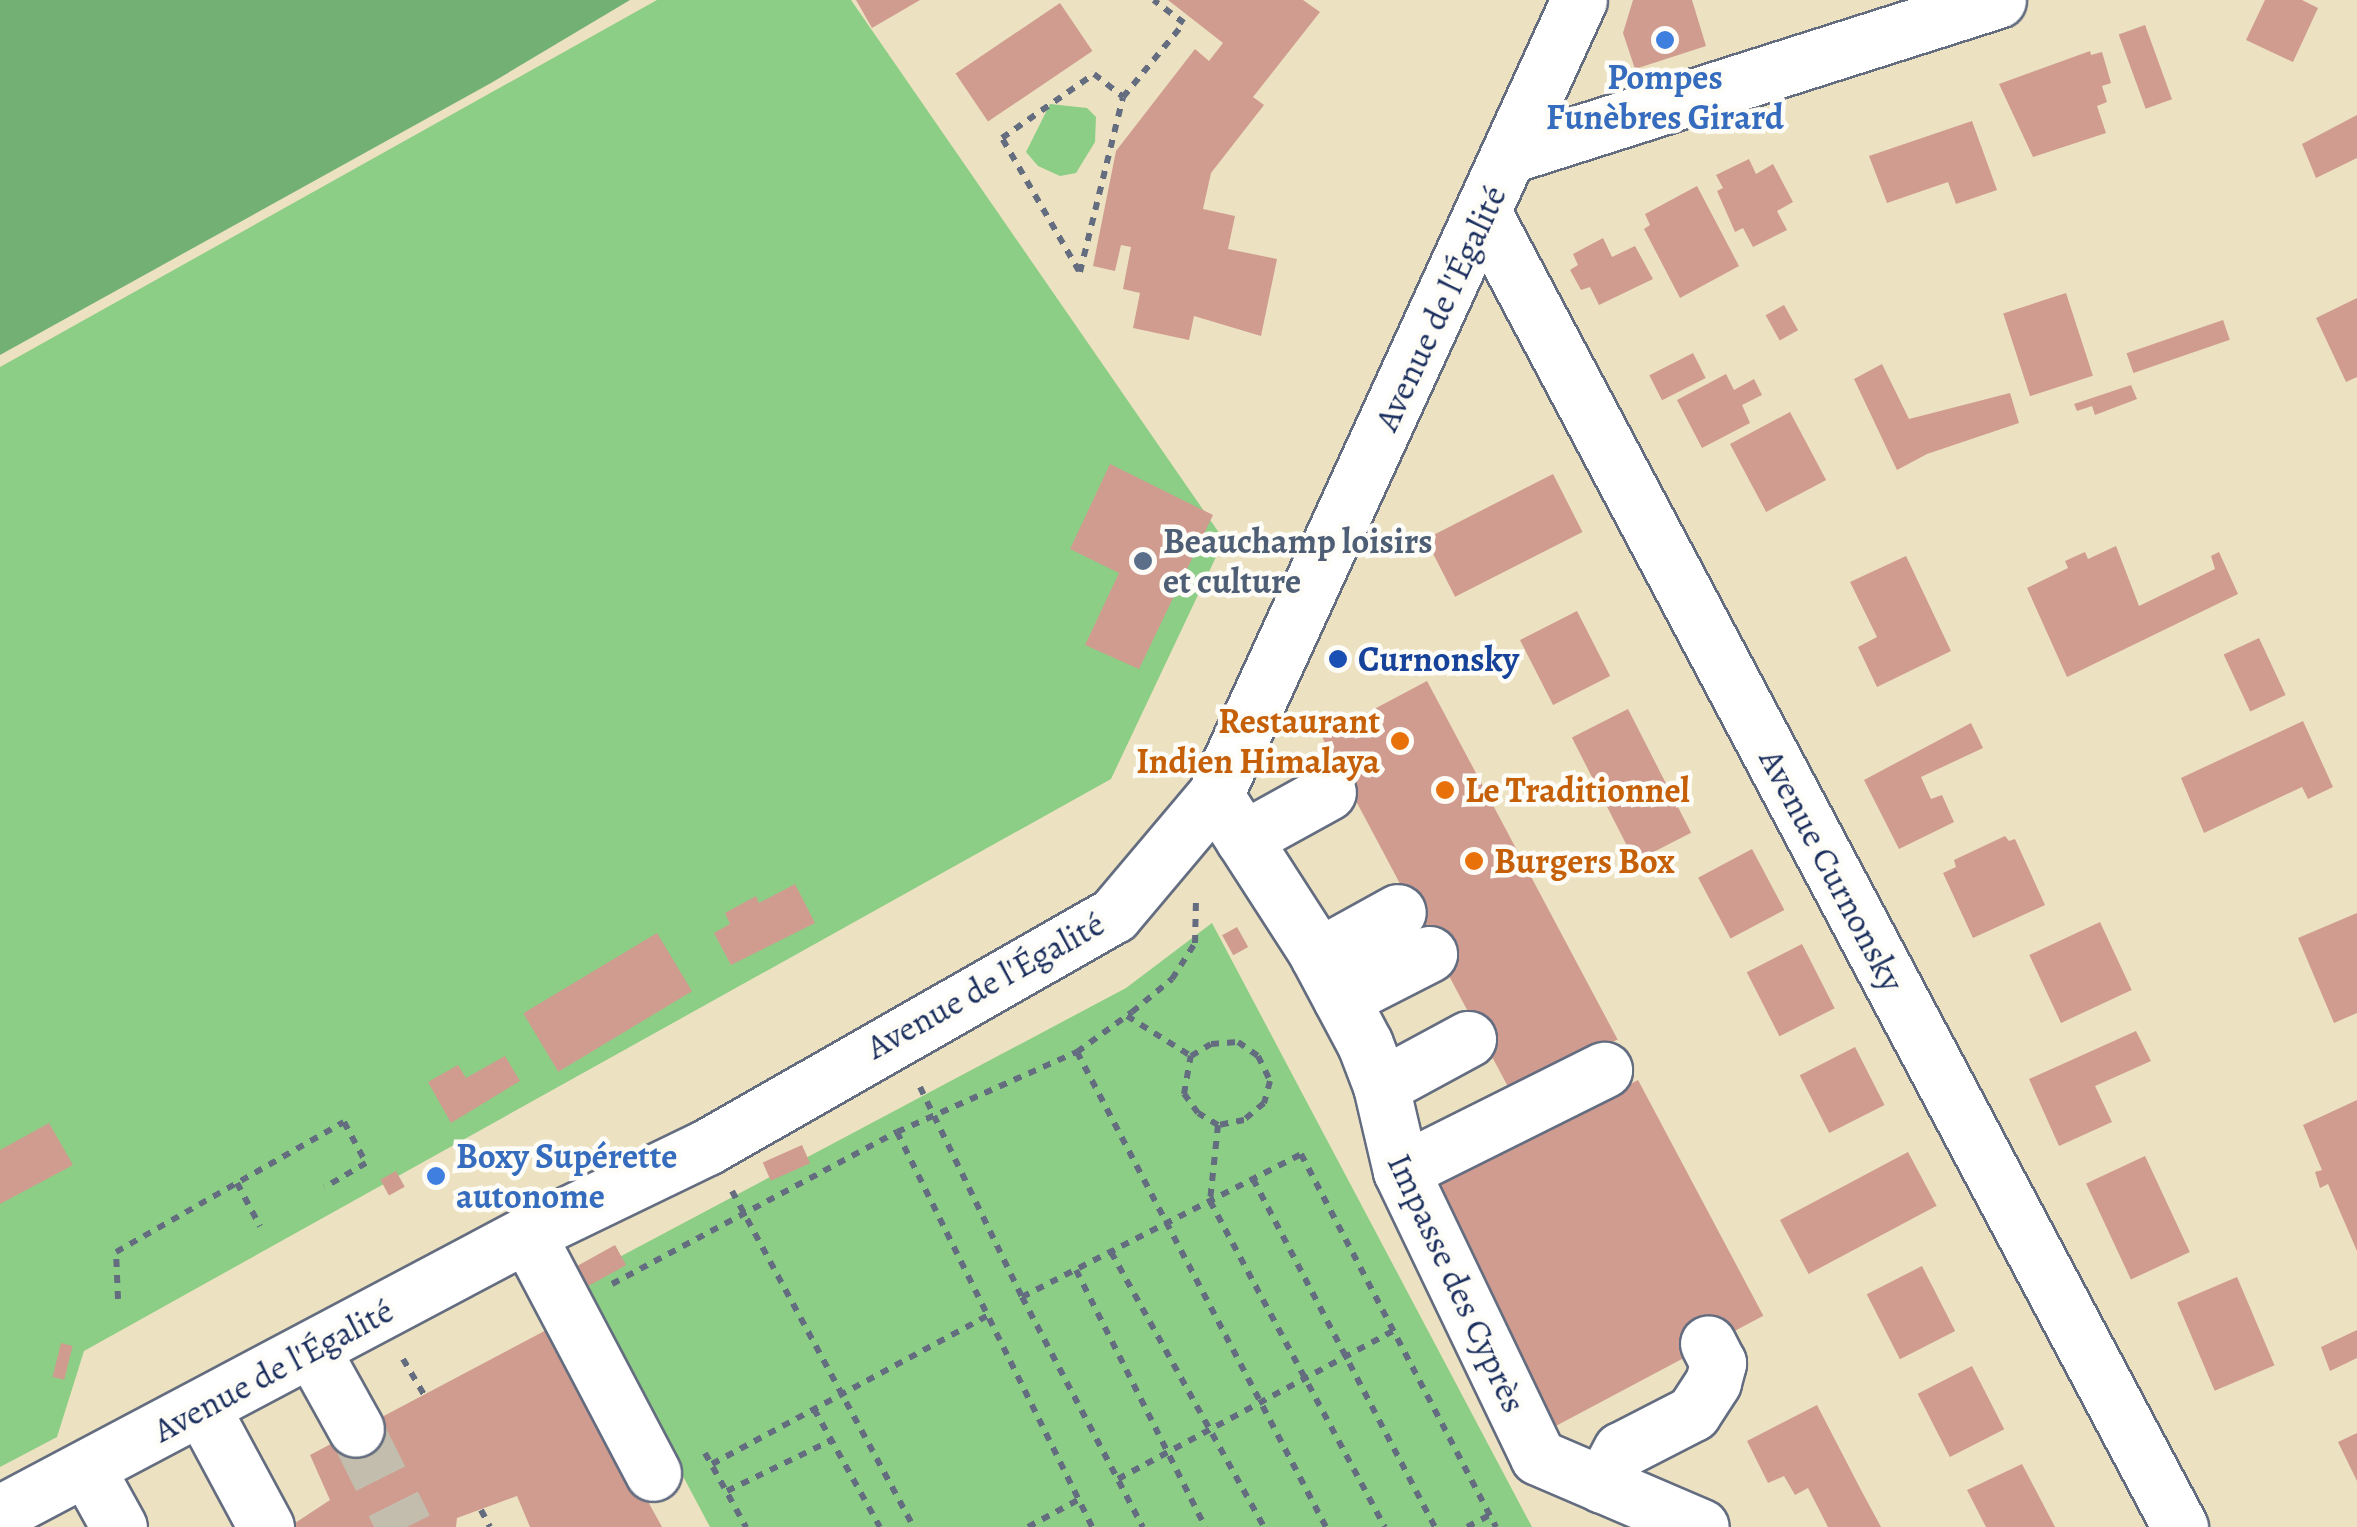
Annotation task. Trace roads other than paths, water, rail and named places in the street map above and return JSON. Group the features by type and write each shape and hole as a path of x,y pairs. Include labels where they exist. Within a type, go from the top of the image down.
{"street":[{"name":"Avenue de l'Égalité","path":"0,1513 528,1234 707,1147 1114,914 1216,819 1579,0"},
{"path":"1510,155 1998,0"},
{"name":"Avenue Curnonsky","path":"1484,214 2180,1527"},
{"path":"1216,819 1328,792"},
{"name":"Impasse des Cyprès","path":"1216,819 1329,978 1381,1086 1400,1171 1538,1457 1611,1468 1701,1527"},
{"path":"1329,978 1413,933"},
{"path":"1381,1086 1468,1040"},
{"path":"1400,1171 1604,1070"},
{"path":"528,1234 652,1473"},
{"path":"312,1350 356,1429"},
{"path":"1611,1468 1693,1414 1714,1382 1718,1363 1691,1363"},
{"path":"202,1408 266,1527"},
{"path":"87,1469 119,1527"}],"tunnel":[{"path":"356,1429 405,1527"}],"place":[{"name":"Pompes Funèbres Girard","path":"1665,40"},
{"name":"Beauchamp loisirs et culture","path":"1143,561"},
{"name":"Curnonsky","path":"1338,659"},
{"name":"Restaurant Indien Himalaya","path":"1400,741"},
{"name":"Le Traditionnel","path":"1445,790"},
{"name":"Burgers Box","path":"1474,861"},
{"name":"Boxy Supérette autonome","path":"436,1176"}]}
